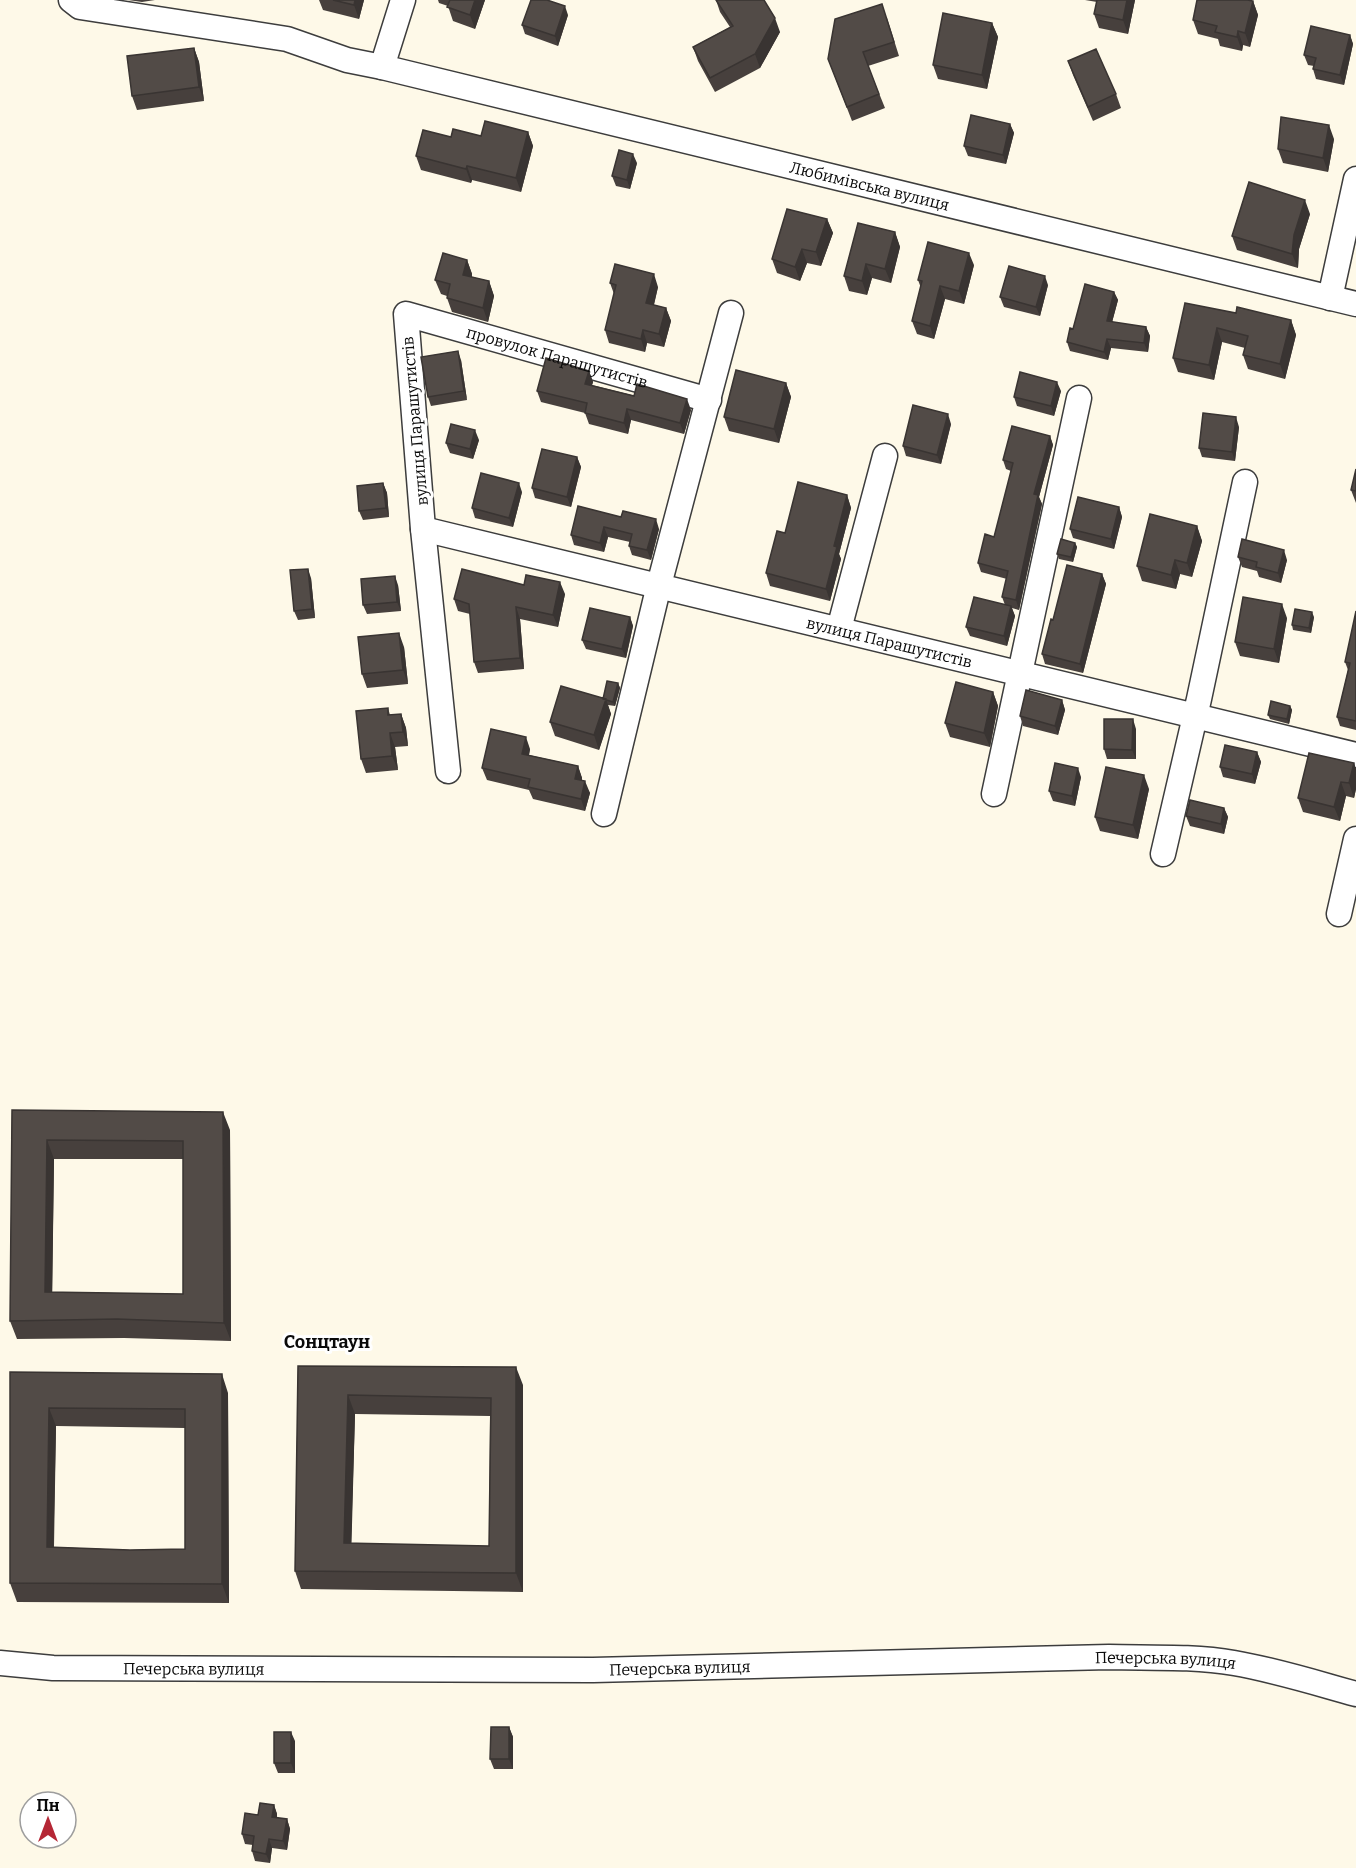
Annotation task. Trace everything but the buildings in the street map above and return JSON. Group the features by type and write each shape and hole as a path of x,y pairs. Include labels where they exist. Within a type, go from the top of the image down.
{"street":[{"name":"Любимівська вулиця","path":"72,0 80,7 287,39 347,60 1356,304"},
{"path":"382,67 403,0"},
{"path":"1330,298 1356,179"},
{"path":"604,814 659,585 732,313"},
{"name":"провулок Парашутистів","path":"406,314 710,400"},
{"name":"вулиця Парашутистів","path":"406,314 423,528 448,771"},
{"path":"994,794 1079,398"},
{"path":"839,629 885,456"},
{"path":"1163,854 1245,482"},
{"name":"вулиця Парашутистів","path":"423,528 1356,755"},
{"path":"1339,915 1356,839"},
{"name":"Печерська вулиця","path":"0,1663 53,1668 593,1670 1086,1657 1184,1658 1233,1663 1272,1671 1356,1694"}],"district":[{"name":"Сонцтаун","path":"327,1342"}]}
